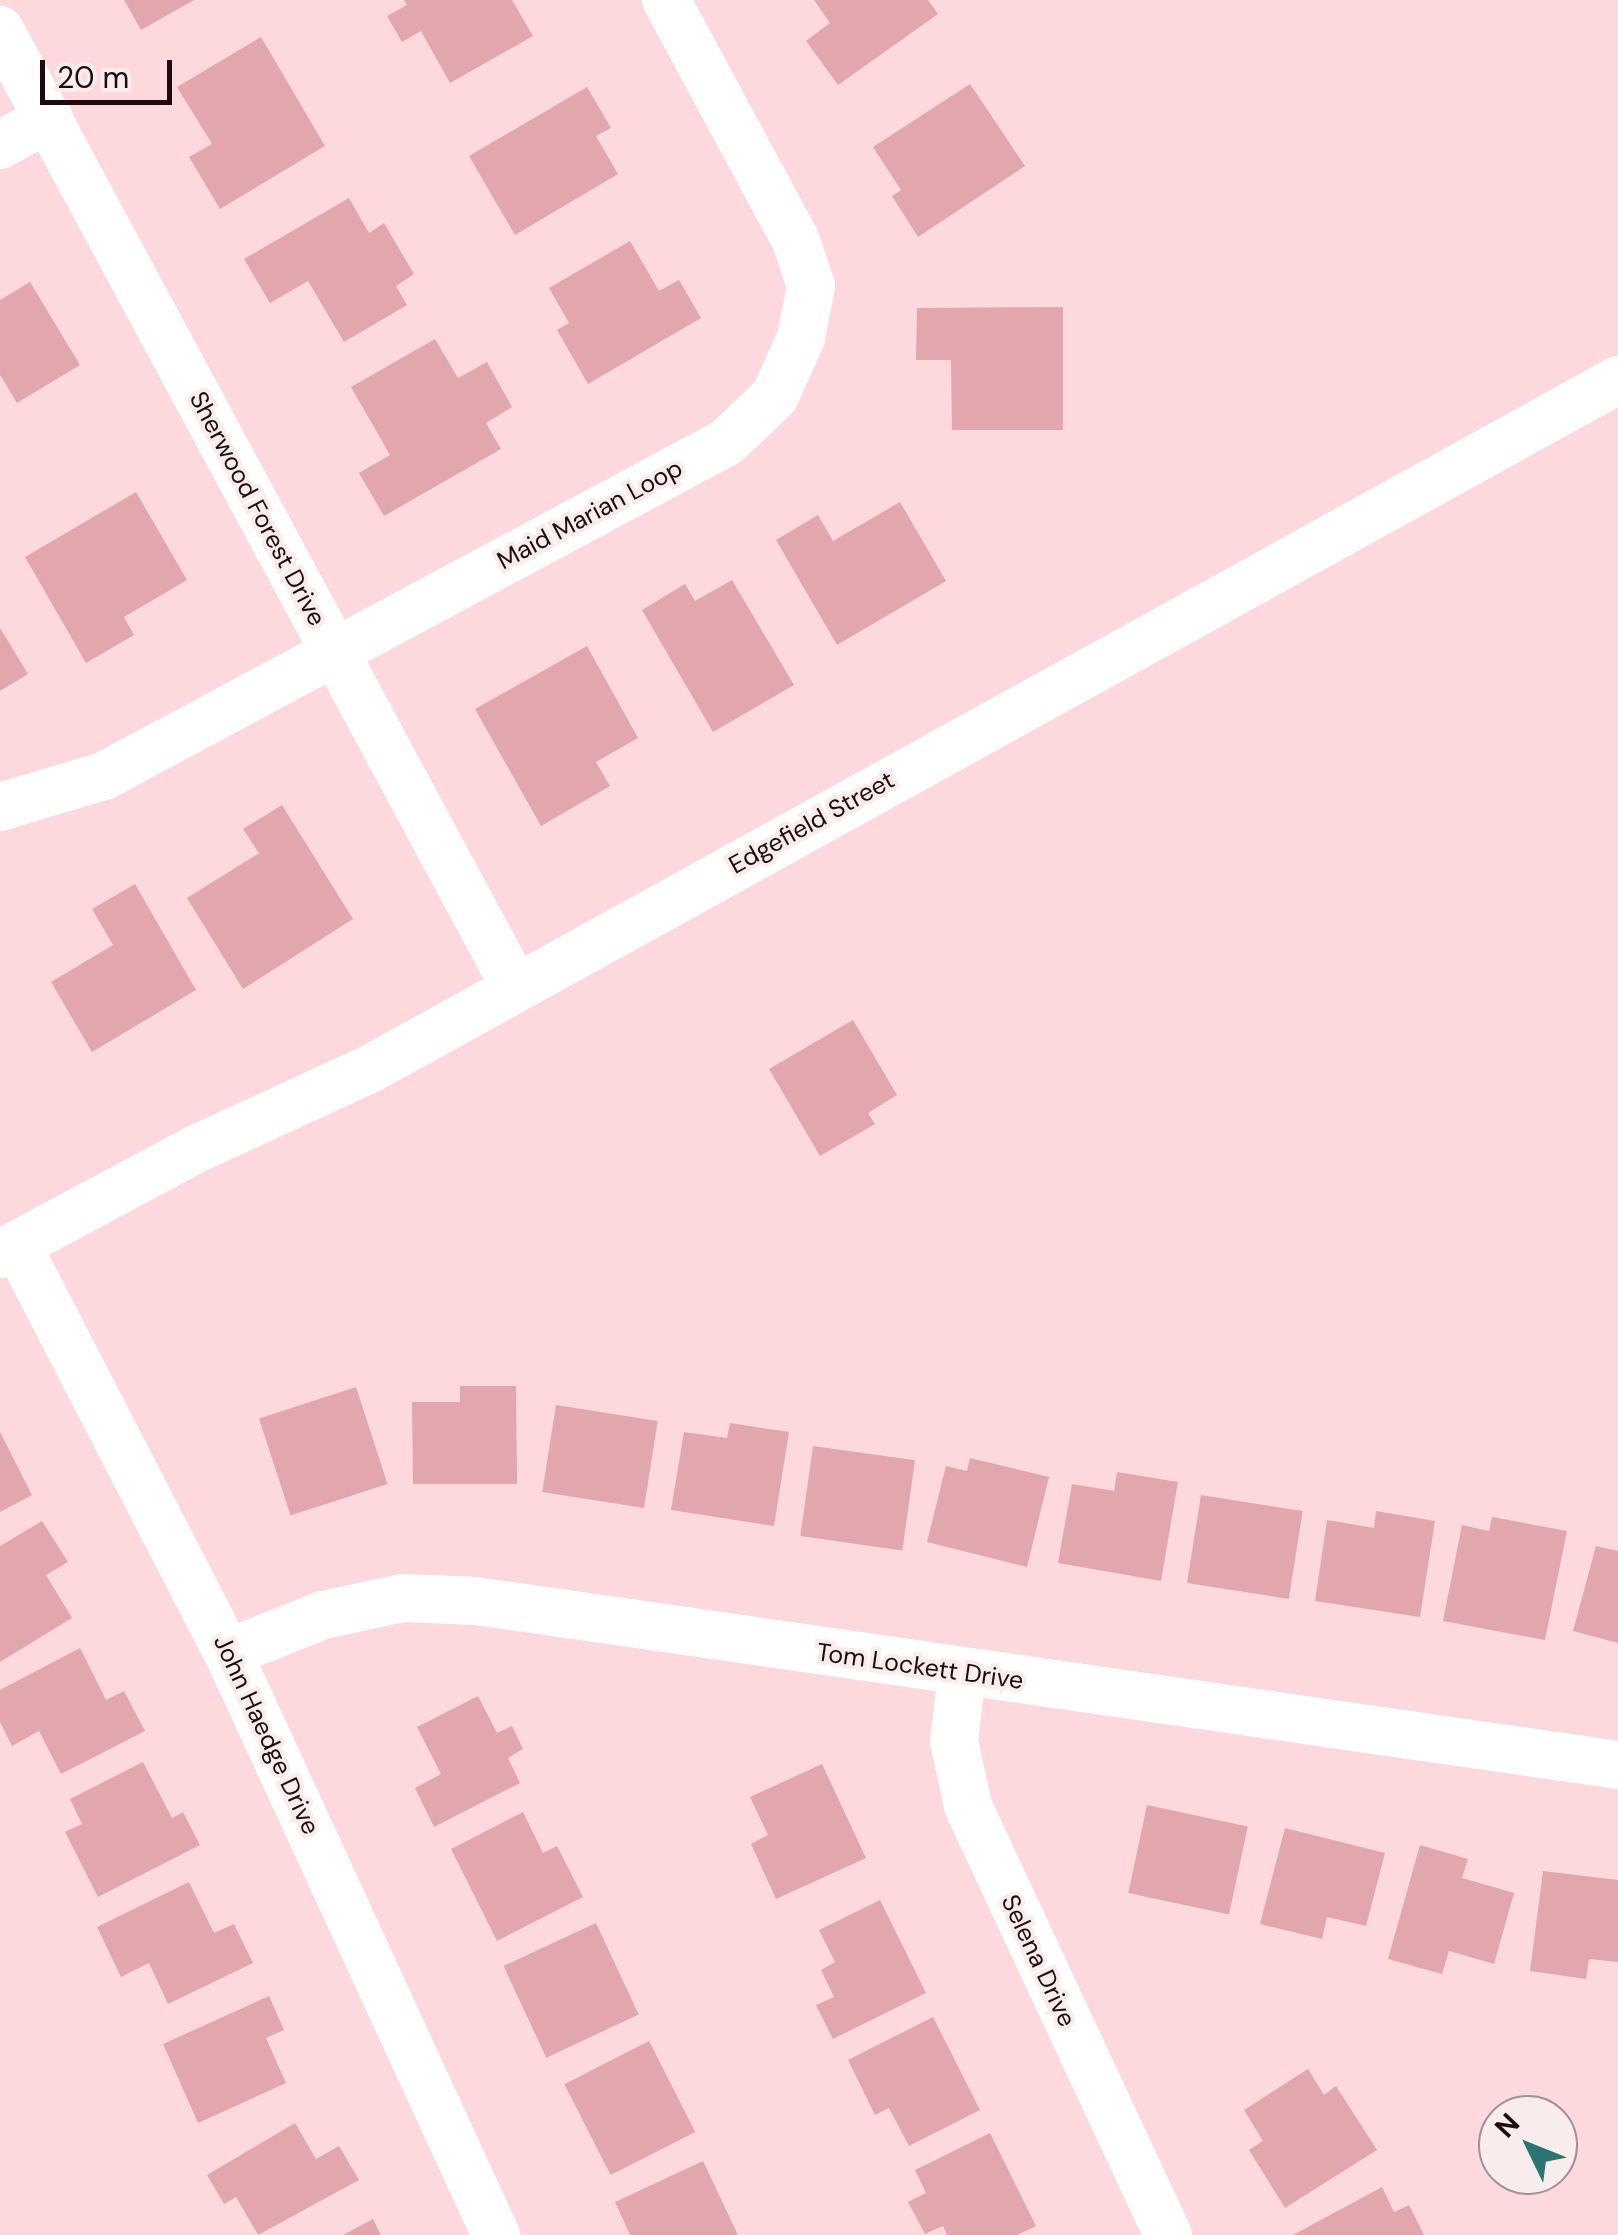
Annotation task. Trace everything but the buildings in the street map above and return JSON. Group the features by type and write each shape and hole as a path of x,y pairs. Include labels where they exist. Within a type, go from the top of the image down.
{"street":[{"name":"Maid Marian Loop","path":"0,808 104,776 727,442 775,396 801,338 811,286 796,241 666,0"},
{"name":"Sherwood Forest Drive","path":"0,30 515,987"},
{"path":"0,144 49,118"},
{"name":"Edgefield Street","path":"9,1250 196,1149 370,1069 1618,380"},
{"name":"John Haedge Drive","path":"9,1250 228,1653 496,2235"},
{"name":"Tom Lockett Drive","path":"228,1653 323,1615 403,1598 476,1601 962,1674 1618,1765"},
{"name":"Selena Drive","path":"962,1674 954,1741 968,1806 1168,2235"}]}
